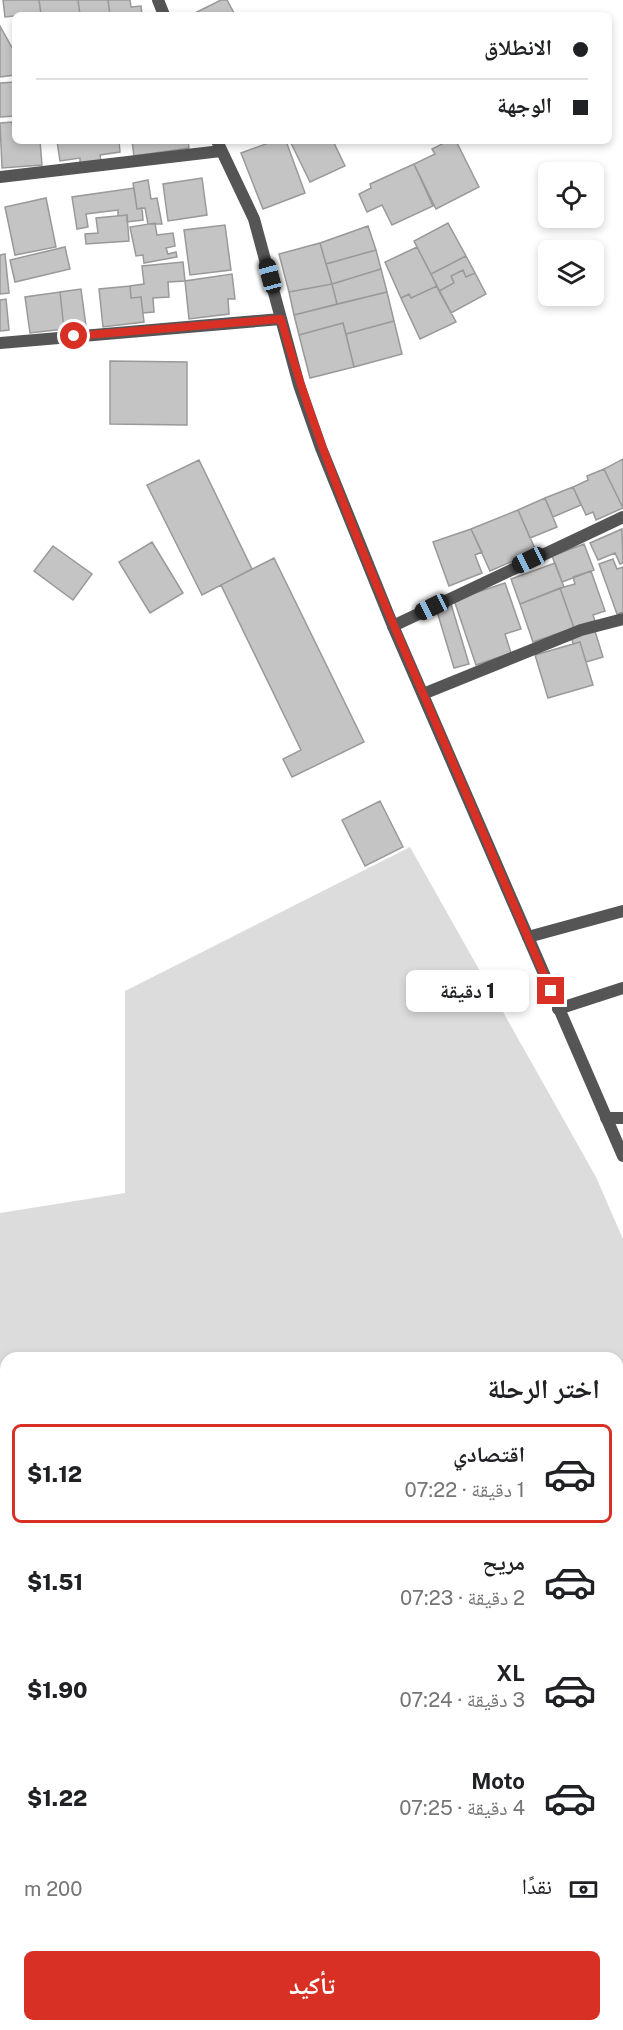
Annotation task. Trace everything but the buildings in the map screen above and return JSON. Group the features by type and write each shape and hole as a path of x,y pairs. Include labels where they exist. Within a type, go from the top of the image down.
{"street":[{"path":"0,177 219,146 254,219 299,385 321,448 393,626 623,1156"},
{"path":"0,343 281,319"},
{"path":"393,626 623,517"},
{"path":"423,693 581,630 623,619"},
{"path":"528,937 623,911"},
{"path":"558,1009 623,988"},
{"path":"606,1118 623,1118"}],"shaded area":[{"path":"410,847 596,1177 623,1239 623,1352 0,1352 0,1213 125,1193 125,991"}],"route":[{"path":"74,336 281,319 299,385 321,448 393,626 551,991"}]}
